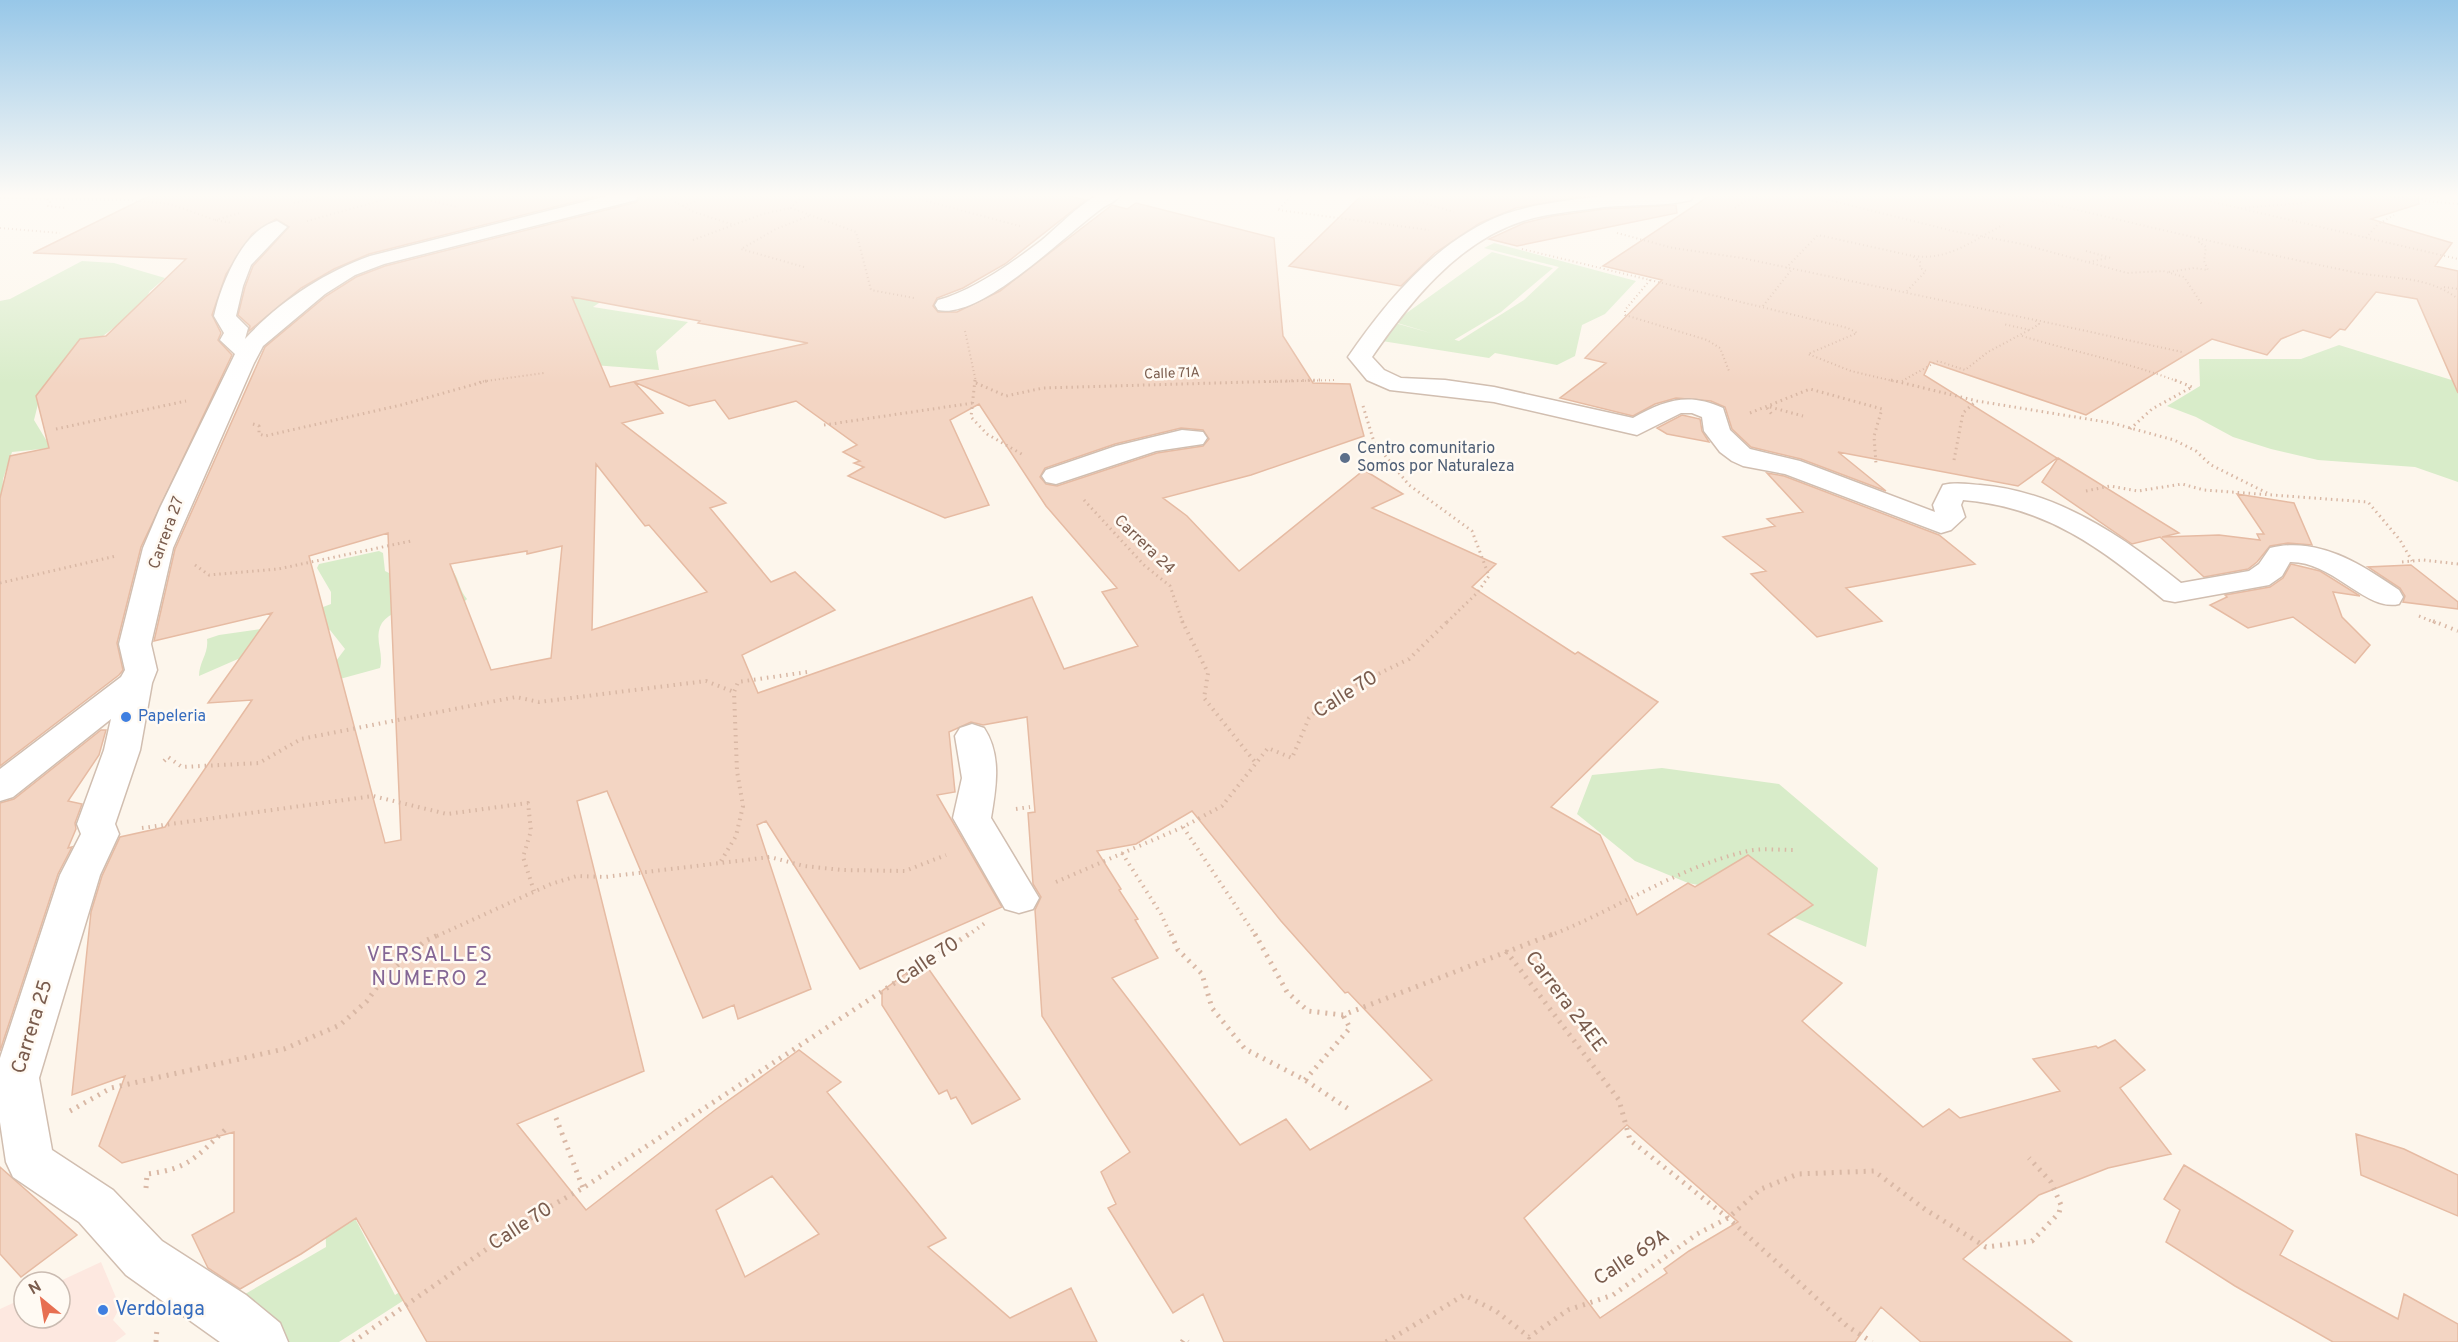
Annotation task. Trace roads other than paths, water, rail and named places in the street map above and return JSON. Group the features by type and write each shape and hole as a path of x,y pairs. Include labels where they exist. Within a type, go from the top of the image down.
{"street":[{"path":"244,259 230,288 225,316 231,328 237,328 232,340 248,353"},
{"name":"Carrera 27","path":"135,683 141,670 135,644 157,551 214,422 254,342 308,296 348,271 382,259"},
{"path":"946,304 960,302 1027,259"},
{"path":"1448,259 1422,279 1360,357 1366,369 1400,385 1443,386 1484,393 1565,408 1637,427 1676,404 1699,405 1714,413 1717,431 1729,446 1752,460 1791,467 1941,524 1951,517 1947,505 1953,491 2008,497 2062,518 2129,555 2175,593 2258,579 2271,570 2280,554 2293,553 2339,563 2388,597"},
{"path":"1056,476 1106,458 1180,438 1194,438"},
{"path":"0,788 135,683"},
{"name":"Carrera 25","path":"135,683 122,750 96,824 100,834 80,875 16,1078 30,1162 96,1206 144,1258 227,1314 261,1342"},
{"path":"972,736 980,778 972,818 1019,898"}],"place":[{"name":"Centro comunitario Somos por Naturaleza","path":"1345,458"},
{"name":"Papeleria","path":"126,717"},
{"name":"Verdolaga","path":"103,1310"}],"district":[{"name":"VERSALLES NUMERO 2","path":"430,967"}]}
